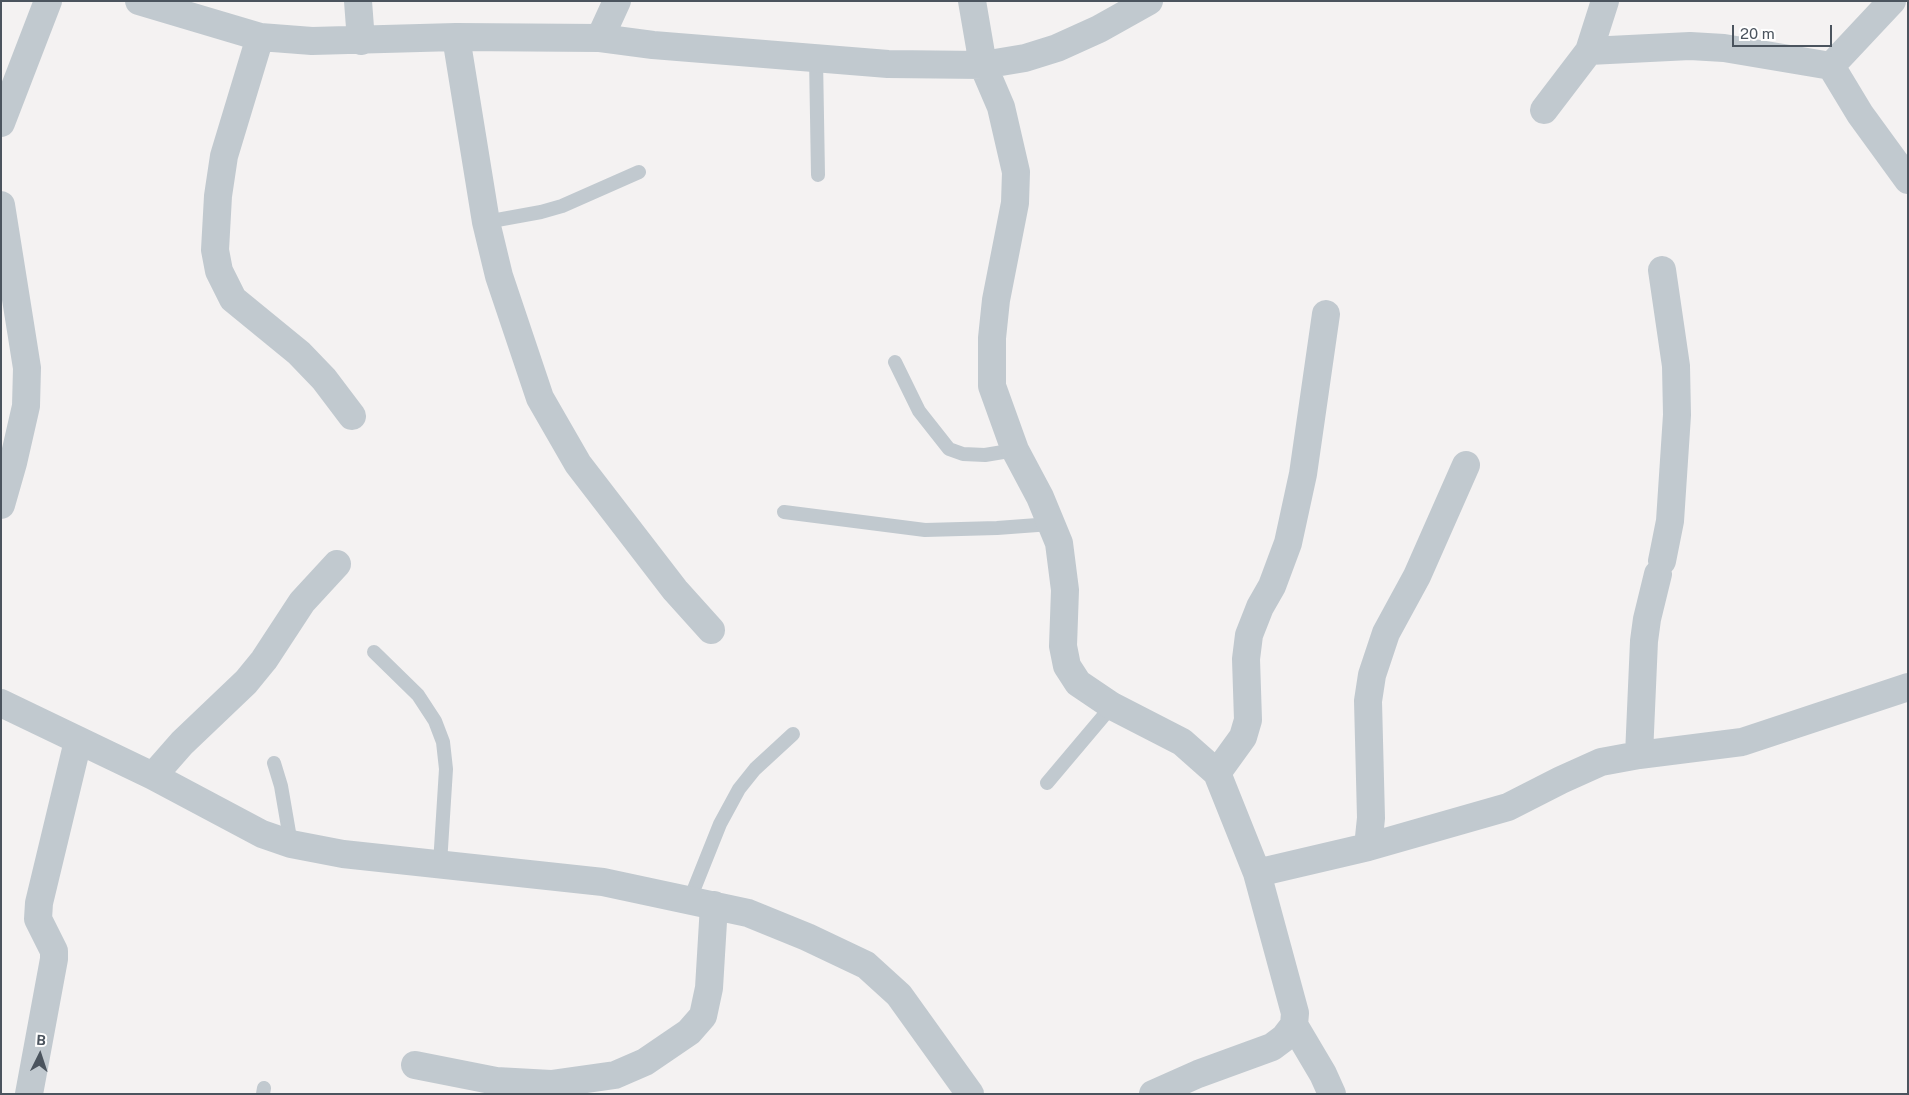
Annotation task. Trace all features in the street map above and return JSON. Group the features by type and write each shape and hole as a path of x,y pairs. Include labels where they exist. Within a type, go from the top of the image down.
{"street":[{"path":"1,123 48,1"},
{"path":"139,1 260,37 312,41 456,37 600,38 653,45 888,64 983,65 1025,58 1057,48 1099,29 1148,1"},
{"path":"358,1 361,41"},
{"path":"600,38 618,1"},
{"path":"972,1 983,65 1001,107 1010,139 1016,172 1015,203 996,300 992,338 992,386 1016,450 1059,542 1065,590 1063,646 1067,666 1078,683 1112,706 1182,742 1217,773 1257,873 1295,1013 1294,1025 1284,1038 1272,1047 1198,1074 1153,1094"},
{"path":"1544,110 1589,51 1605,1"},
{"path":"1831,66 1892,1"},
{"path":"260,37 224,156 218,196 216,241 219,270 233,299 299,353 324,379 352,416"},
{"path":"456,37 486,222 499,276 540,398 578,464 675,590 711,630"},
{"path":"1589,51 1690,46 1724,48 1831,66 1860,114 1908,180"},
{"path":"1,205 27,368 26,406 1,505"},
{"path":"1640,755 1644,641 1647,619 1670,521 1677,415 1676,366 1662,270"},
{"path":"1217,773 1243,737 1248,720 1246,660 1249,635 1260,607 1272,586 1288,543 1303,474 1326,314"},
{"path":"1368,847 1371,818 1368,701 1372,675 1386,632 1417,576 1466,465"},
{"path":"153,776 182,743 246,682 264,660 302,602 337,564"},
{"path":"1257,873 1368,847 1508,807 1602,762 1640,755 1742,742 1908,687"},
{"path":"1,703 153,776 262,834 291,844 343,854 603,882 748,913 807,937 866,965 899,995 970,1094"},
{"path":"29,1094 54,959 54,951 38,919 39,903 78,741"},
{"path":"415,1065 496,1081 551,1084 615,1075 645,1062 689,1032 703,1016 709,988 702,902"},
{"path":"1294,1025 1323,1074 1332,1094"}],"lane":[{"path":"816,58 818,175"},
{"path":"486,222 541,212 562,206 639,172"},
{"path":"895,362 919,411 949,449 963,454 985,455 1016,450"},
{"path":"784,512 925,530 1051,524"},
{"path":"374,652 418,695 436,721 443,742 446,769 440,864"},
{"path":"1047,783 1112,706"},
{"path":"702,902 720,824 739,789 755,769 793,734"},
{"path":"274,763 281,786 291,844"}]}
